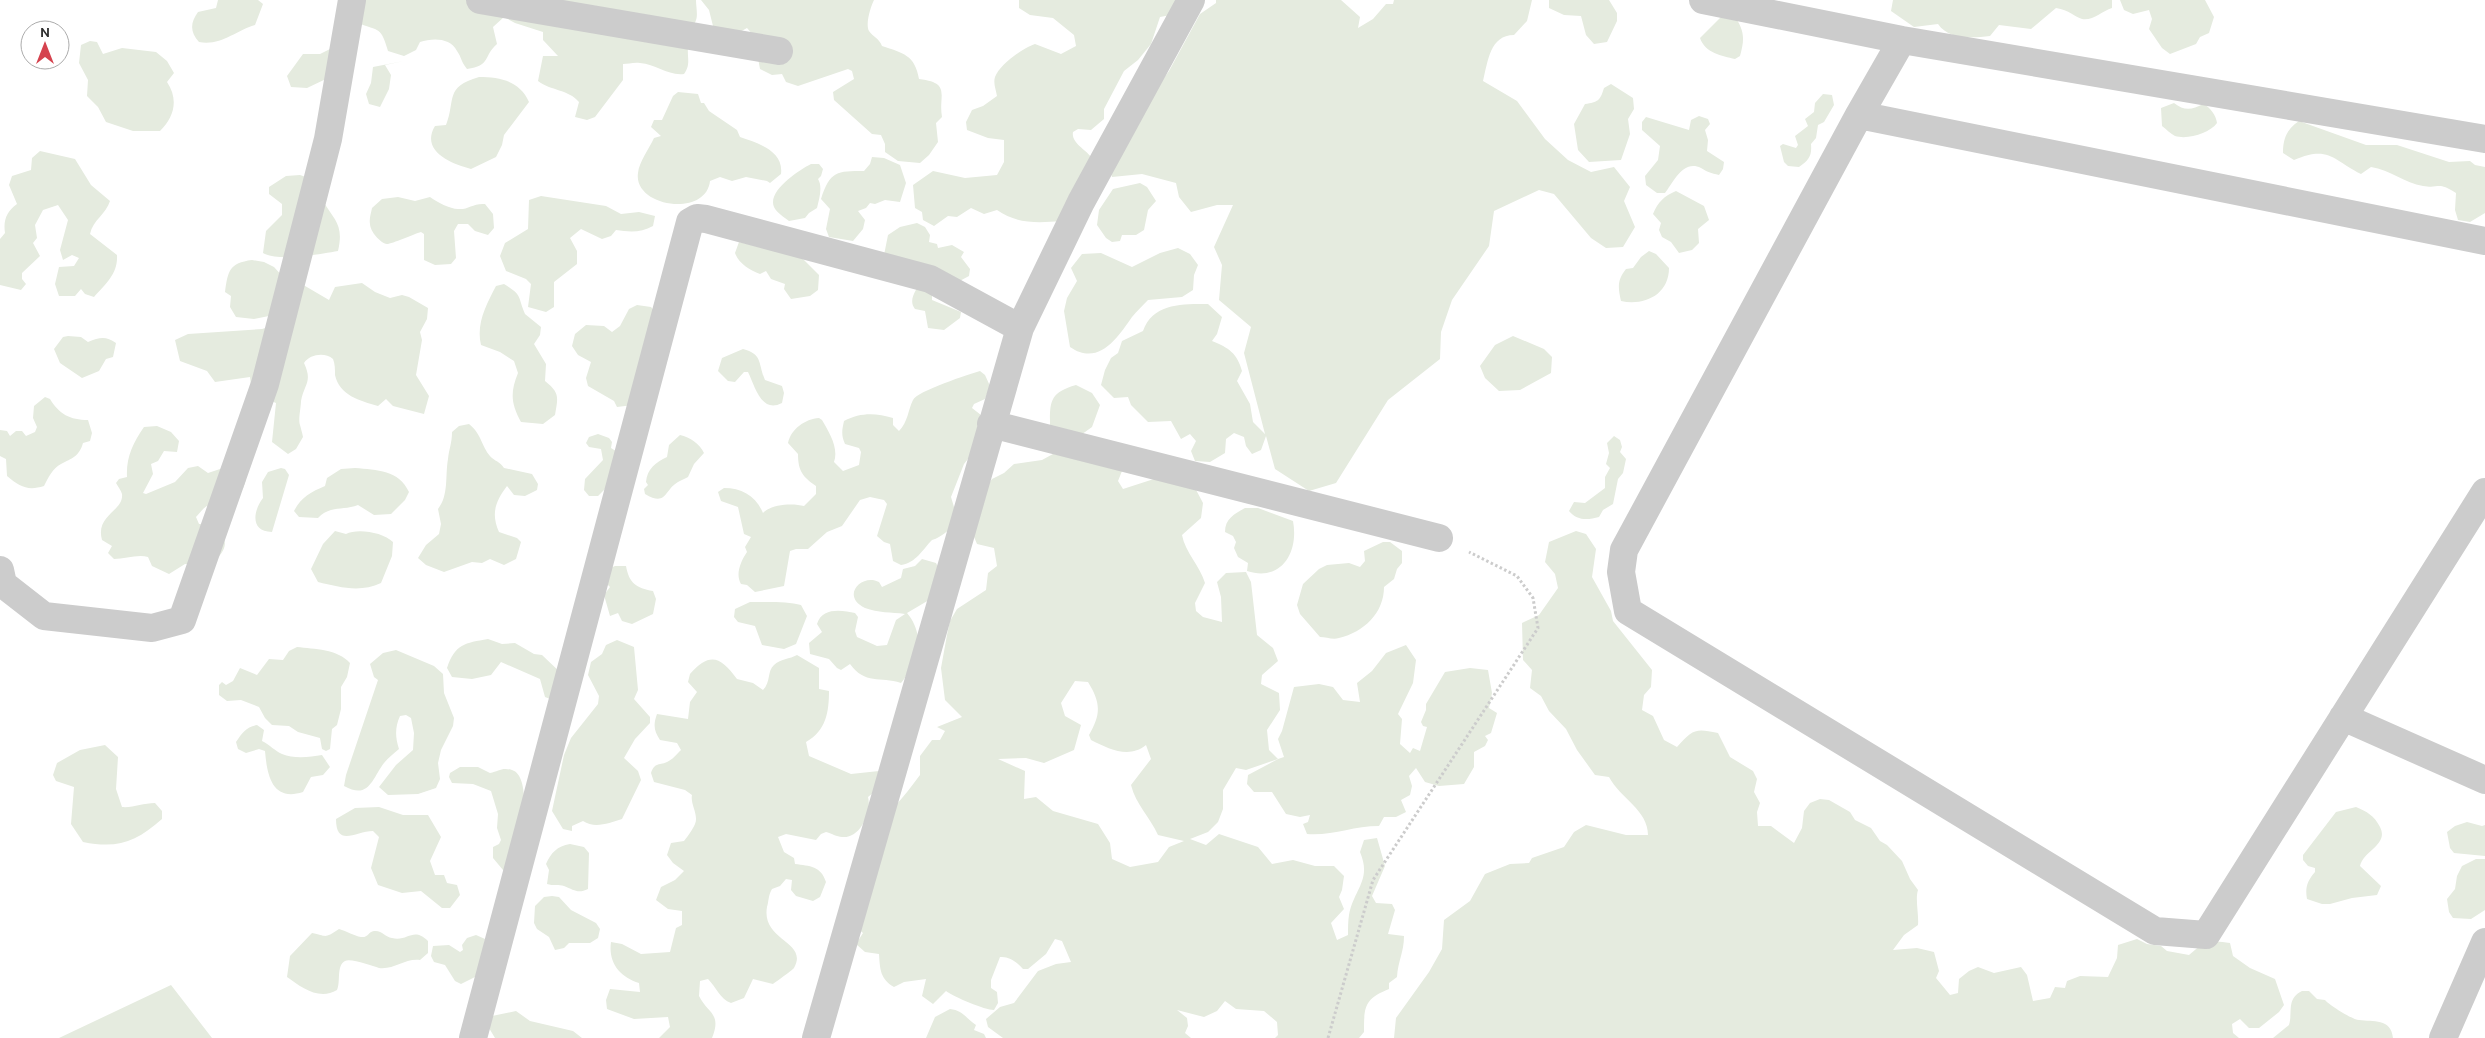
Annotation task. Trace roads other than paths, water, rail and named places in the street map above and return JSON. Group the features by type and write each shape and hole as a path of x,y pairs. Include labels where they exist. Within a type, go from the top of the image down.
{"street":[{"path":"0,570 3,584 44,616 152,628 182,620 265,384 328,140 352,0"},
{"path":"480,0 779,51"},
{"path":"816,1038 1020,328 1080,202 1191,0"},
{"path":"1703,0 1902,40 2485,139"},
{"path":"1902,40 1859,115 1624,550 1621,572 1628,611 2155,931 2206,935 2485,492"},
{"path":"1859,115 2485,241"},
{"path":"473,1038 690,222 697,218 706,219 930,279 1020,328"},
{"path":"991,424 1439,538"},
{"path":"2343,718 2485,780"},
{"path":"2443,1038 2485,942"}]}
